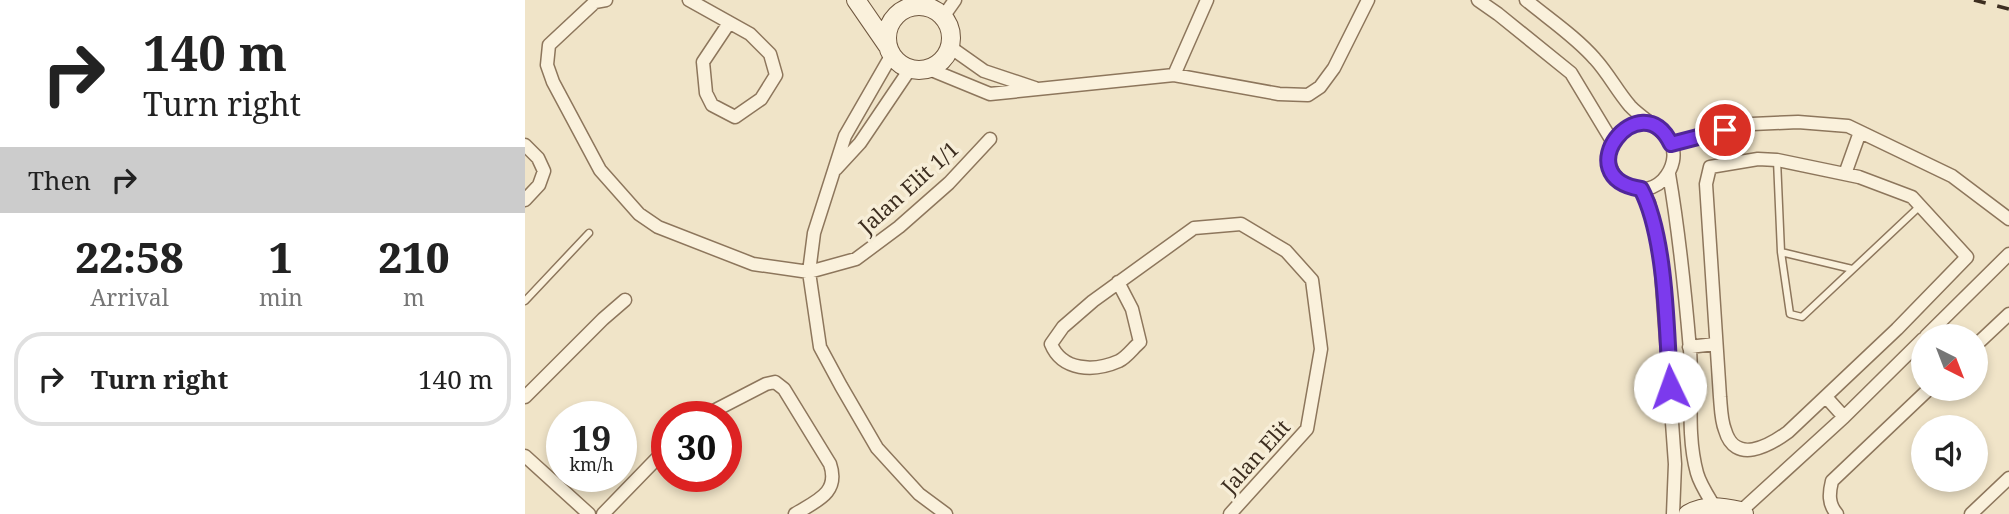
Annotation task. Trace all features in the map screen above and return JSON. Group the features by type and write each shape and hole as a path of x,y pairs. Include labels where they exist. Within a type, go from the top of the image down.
{"street":[{"path":"606,0 595,2 549,45 547,65 553,82 600,170 639,214 658,228 753,264 809,272"},
{"path":"689,0 750,34 770,54 776,75 761,99 735,117 712,105 706,93 703,62 729,23"},
{"path":"856,0 899,64 990,94 1174,75 1279,94 1308,95 1320,87 1333,68 1368,0"},
{"path":"832,175 919,69 942,60 950,47 950,31 938,12 921,4 886,0"},
{"path":"943,17 955,0"},
{"path":"1174,75 1207,0"},
{"path":"1478,0 1571,73 1612,141"},
{"path":"1527,0 1595,58 1630,106 1647,123 1662,131 1671,144 1673,162 1669,174 1660,183 1641,189 1629,187 1613,174 1608,154 1612,141 1621,131 1632,125 1647,123"},
{"path":"921,4 897,14 891,20 886,37 889,50 845,136 832,175 814,233 809,272 820,347 841,386 877,448 919,494 946,514"},
{"path":"950,47 984,71 1039,89"},
{"path":"1671,144 1752,124 1798,122 1848,126 1952,176 2009,219"},
{"path":"1845,174 1860,132"},
{"name":"Jalan Elit 1/1","path":"809,272 856,259 867,251 949,183 990,139"},
{"path":"525,145 538,158 544,171 539,185 525,200"},
{"path":"1758,159 1777,160 1845,174 1912,197 1966,257 1917,310 1788,432 1769,446 1758,450 1743,450 1734,445 1725,432 1715,344 1706,184 1710,167 1758,159"},
{"path":"1669,174 1678,230 1689,347 1689,411 1697,473 1714,506"},
{"path":"1641,189 1649,203 1660,256 1675,464 1672,514"},
{"name":"Jalan Elit","path":"1118,282 1132,309 1140,342 1122,360 1103,367 1072,366 1056,356 1051,344 1063,327 1118,282 1193,228 1241,224 1286,251 1312,280 1321,349 1307,429 1230,514"},
{"path":"1938,324 2009,254"},
{"path":"525,397 603,318 625,300"},
{"path":"1988,334 2009,314"},
{"path":"1689,347 1715,344"},
{"path":"1688,514 1696,509 1714,506 1743,512 1911,351"},
{"path":"733,401 775,382 784,389 830,464 833,474 831,486 824,496 795,514"},
{"path":"1826,397 1844,417"},
{"path":"1834,511 1829,491 1832,481 1916,401"},
{"path":"525,456 589,514"},
{"path":"603,514 651,464"},
{"path":"1971,514 2009,478"}],"lane":[{"path":"1777,160 1781,252 1790,314 1802,317 1920,206"},
{"path":"525,301 589,233"},
{"path":"1781,252 1852,269"}],"railway":[{"path":"1974,0 2009,9"}],"route":[{"path":"1670,387 1660,256 1649,203 1641,189 1629,187 1613,174 1608,154 1612,141 1621,131 1632,125 1647,123 1662,131 1671,144 1725,130"}]}
